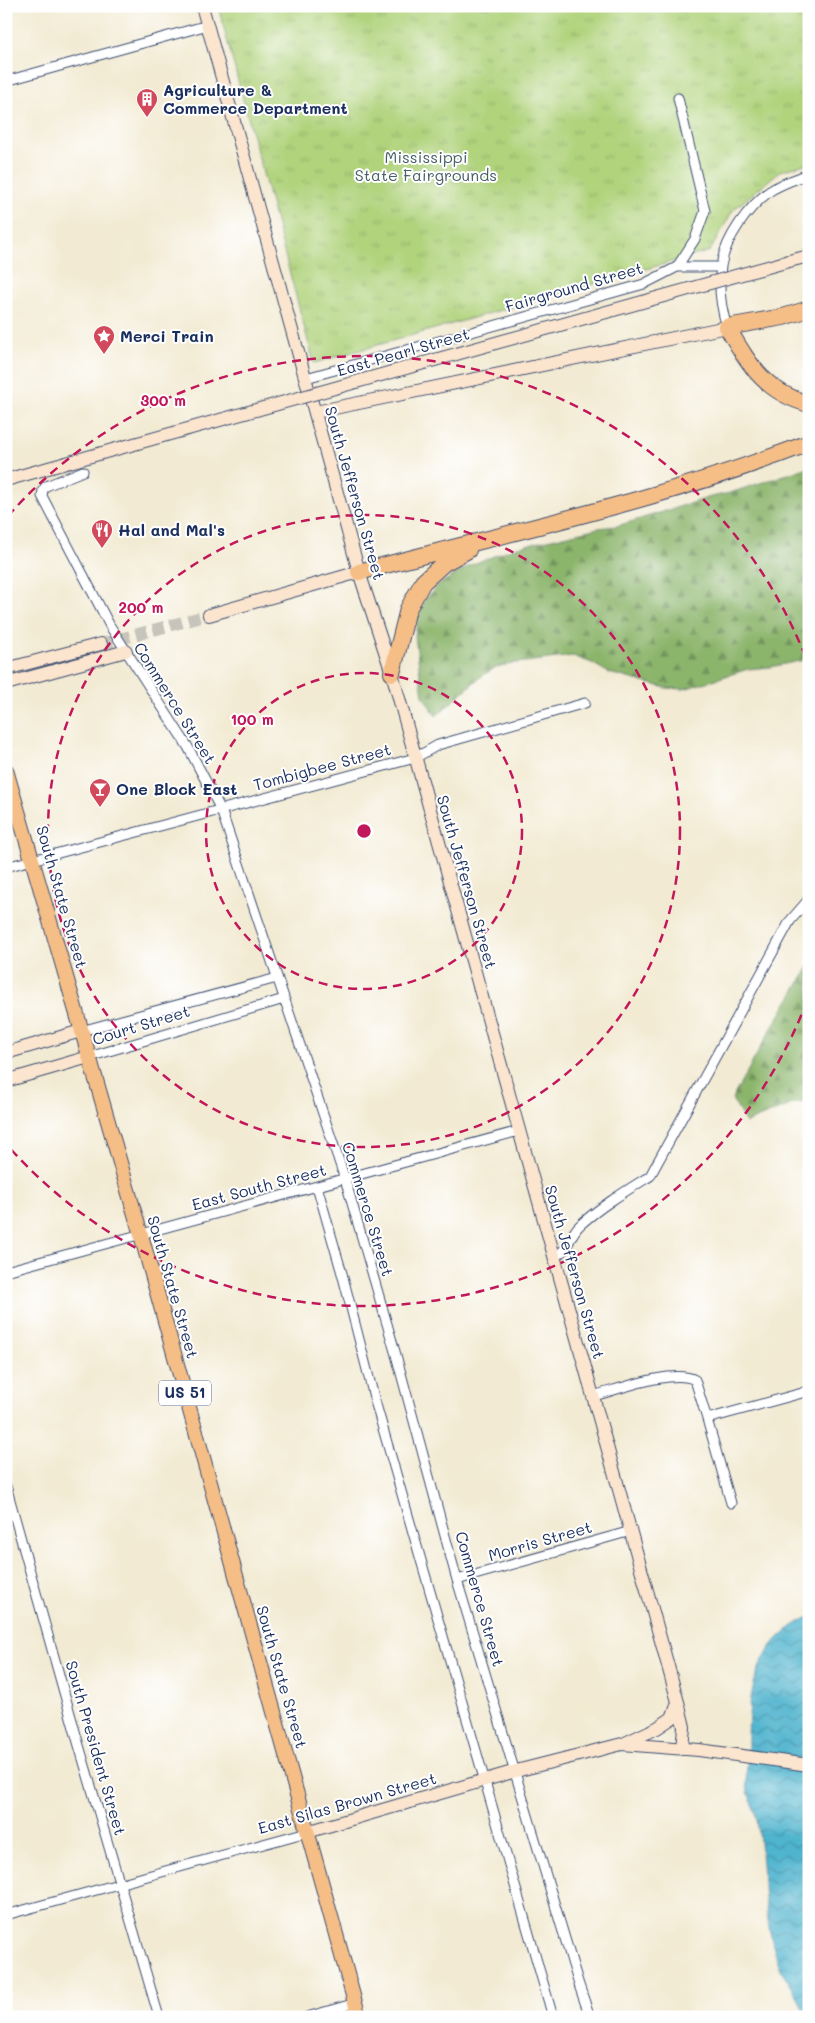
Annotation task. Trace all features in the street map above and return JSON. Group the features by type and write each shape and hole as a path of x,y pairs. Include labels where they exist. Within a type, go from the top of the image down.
{"highway":[{"path":"809,309 783,317 727,327 752,369 771,386 795,400 809,404"},
{"path":"360,572 667,492 755,464 809,443"},
{"path":"392,673 408,608 423,582 444,562 495,536"}],"main road":[{"name":"South State Street","path":"6,770 141,1235 358,2010"}],"street":[{"name":"South Jefferson Street","path":"202,6 360,572 392,673 631,1531 684,1726 682,1749"},
{"path":"6,81 208,25"},
{"path":"677,267 695,239 705,211 678,98"},
{"path":"315,412 727,327 720,298 721,267 733,236 755,204 778,186 809,174"},
{"name":"East Pearl Street","path":"6,480 809,256"},
{"path":"677,267 721,267"},
{"name":"Fairground Street","path":"306,378 644,284 677,267"},
{"name":"Commerce Street","path":"83,471 46,486 42,496 110,626 188,747 221,810 345,1179 458,1580 579,1986 590,2017"},
{"path":"209,615 360,572"},
{"path":"6,669 100,644"},
{"path":"6,684 126,651"},
{"name":"Tombigbee Street","path":"6,867 415,758 438,745 585,703"},
{"path":"554,1257 562,1253 566,1248 578,1226 613,1199 650,1176 790,921 809,899"},
{"name":"Court Street","path":"6,1053 277,978"},
{"name":"Court Street","path":"6,1081 284,999"},
{"name":"East South Street","path":"6,1271 519,1131"},
{"path":"317,1186 344,1277 375,1401 553,2017"},
{"path":"593,1396 670,1376 688,1376 695,1380 731,1503"},
{"path":"707,1419 802,1393 809,1389"},
{"name":"South President Street","path":"6,1486 78,1742 159,2017"},
{"name":"Morris Street","path":"458,1580 631,1531"},
{"path":"622,1744 672,1718 678,1702"},
{"name":"East Silas Brown Street","path":"6,1915 120,1882 307,1832 516,1771 622,1744 699,1750 809,1765"},
{"path":"307,2017 358,2010"}],"green space":[{"name":"Mississippi State Fairgrounds","path":"218,6 809,6 809,163 780,171 733,210 710,251 314,363"},
{"path":"809,467 809,659 770,667 748,669 684,689 666,688 609,673 592,663 573,656 496,667 479,678 436,716 423,696 415,636 418,617 425,600 438,585 471,565 514,548 598,528 617,526 730,493"},
{"path":"809,967 809,1102 795,1103 746,1123 732,1099 767,1036"}],"water":[{"path":"809,1617 809,2017 805,2017 798,1997 780,1967 769,1930 757,1820 746,1778 750,1709 757,1672 765,1656 776,1641 790,1628"}],"tunnel":[{"path":"101,644 209,615"}],"place":[{"name":"Agriculture & Commerce Department","path":"147,118"},
{"name":"Merci Train","path":"104,355"},
{"name":"Hal and Mal's","path":"102,549"},
{"name":"One Block East","path":"100,808"}]}
